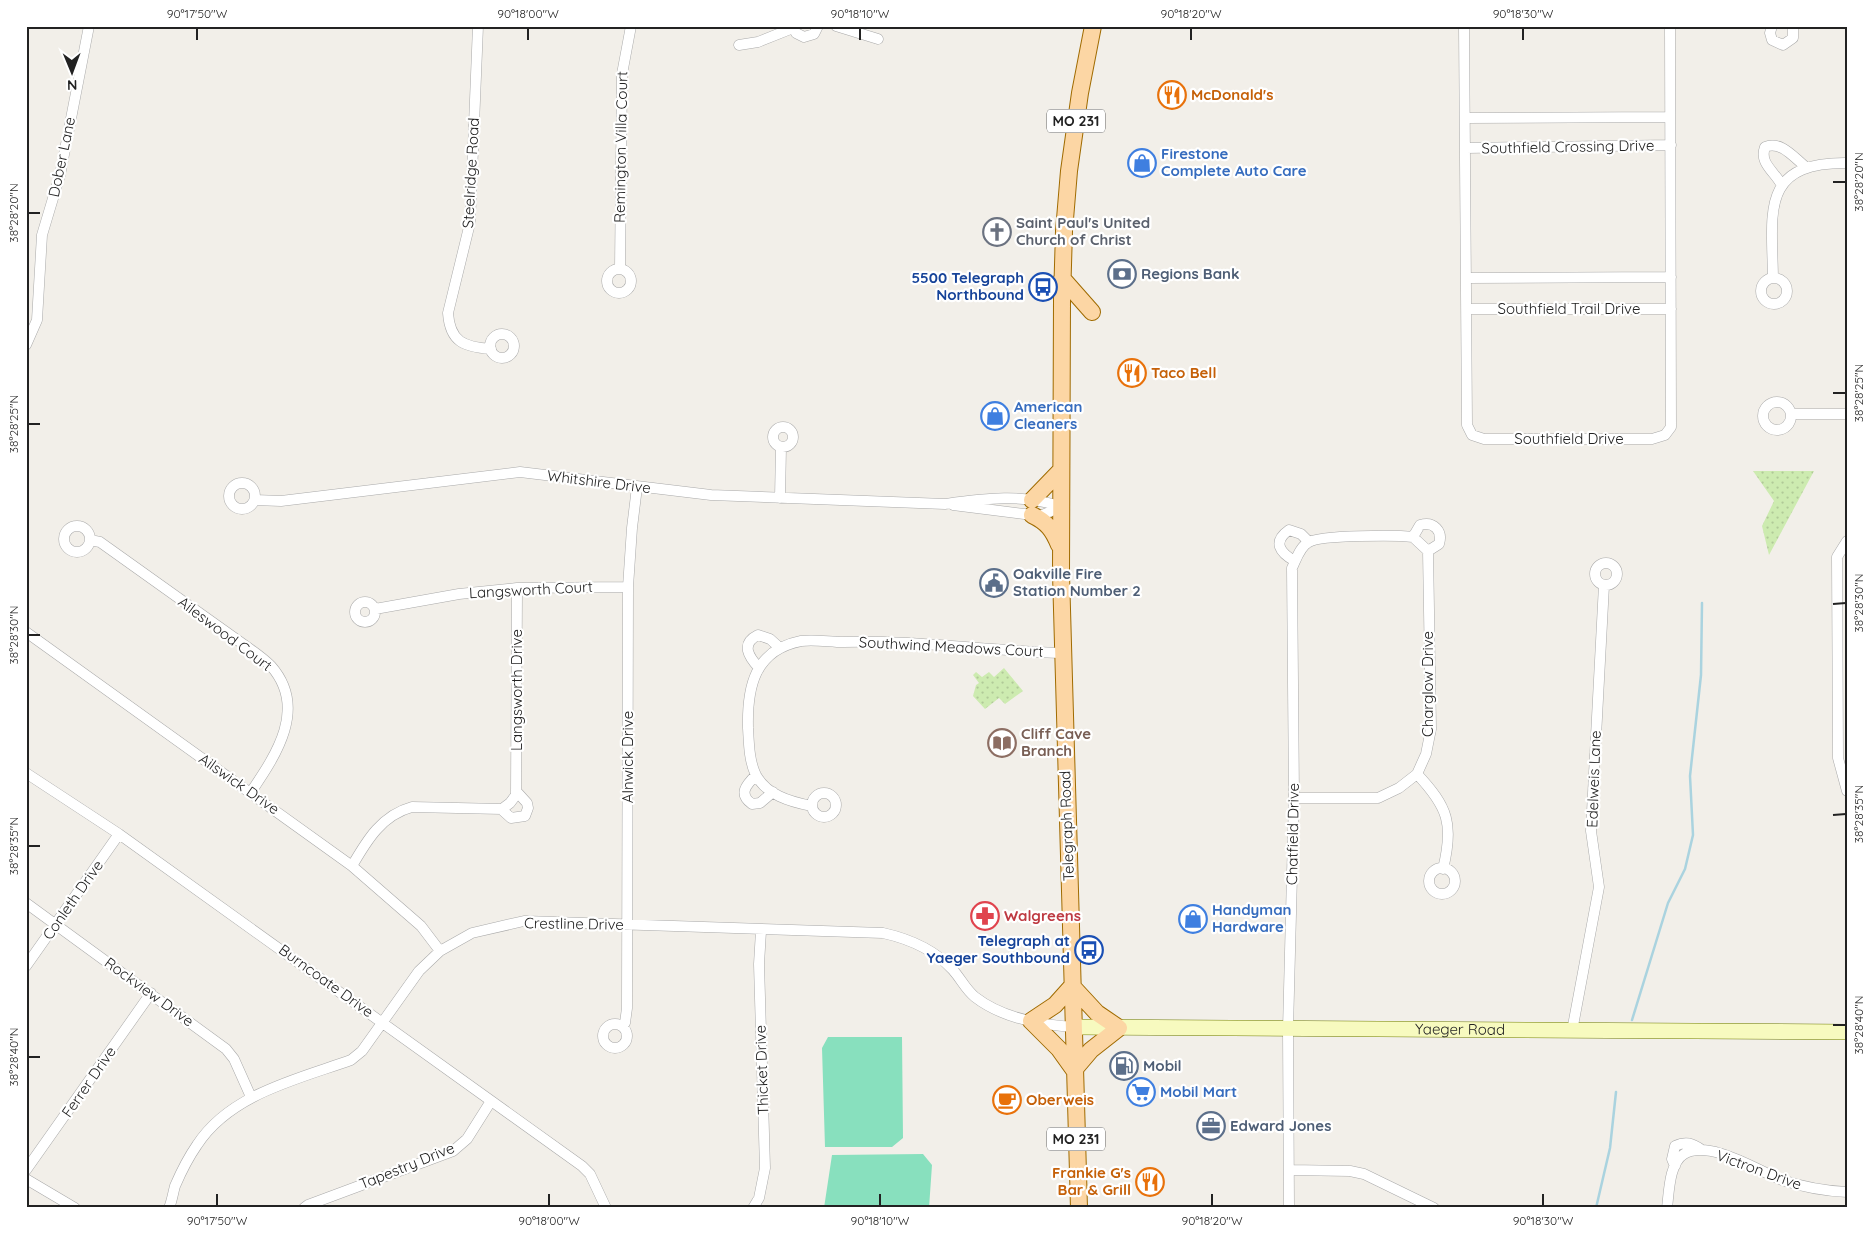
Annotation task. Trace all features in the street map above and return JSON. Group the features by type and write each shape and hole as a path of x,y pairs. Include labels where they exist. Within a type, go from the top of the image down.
{"main road":[{"name":"Telegraph Road","path":"1079,1208 1061,549 1062,278 1069,175 1080,93 1093,26"},
{"path":"1062,278 1092,312"},
{"path":"1061,470 1032,507 1054,531 1061,549"},
{"path":"1072,986 1097,1013 1119,1028 1091,1050 1074,1070 1059,1049 1031,1021 1055,1005 1072,986"}],"street":[{"name":"Dober Lane","path":"26,345 37,320 42,235 60,175 89,26"},
{"name":"Steelridge Road","path":"478,26 470,223 448,313 449,326 455,338 465,346 491,349"},
{"name":"Remington Villa Court","path":"620,268 622,74 631,26"},
{"path":"739,45 758,42 793,27 800,36 804,37 814,34 818,26"},
{"path":"836,26 878,38"},
{"name":"Southfield Drive","path":"1464,26 1467,426 1472,435 1478,438 1502,439 1652,439 1659,438 1669,432 1671,427 1670,26"},
{"path":"1772,26 1770,32 1772,40 1783,45 1794,38 1793,26"},
{"name":"Southfield Crossing Drive","path":"1465,118 1670,117"},
{"path":"1781,184 1764,162 1763,153 1765,147 1779,144 1806,167"},
{"name":"Southfield Crossing Drive","path":"1466,148 1670,145"},
{"path":"1773,278 1772,218 1774,201 1781,184 1806,167 1827,162 1847,162"},
{"name":"Southfield Trail Drive","path":"1467,278 1671,277"},
{"name":"Southfield Trail Drive","path":"1467,310 1671,309"},
{"path":"1791,414 1847,414"},
{"path":"780,498 781,447"},
{"name":"Whitshire Drive","path":"255,500 280,501 520,472 711,495 945,504 974,500 1032,507 1040,516 1061,507"},
{"name":"Alnwick Drive","path":"622,1026 625,1023 627,1008 628,587 637,487"},
{"name":"Whitshire Drive","path":"945,504 973,510 1032,507 1041,499 1061,507"},
{"path":"1295,562 1282,552 1279,544 1282,536 1289,530 1301,534 1309,542 1347,537 1413,537 1428,551 1439,544 1440,533 1435,526 1430,524 1420,525 1413,537"},
{"name":"Aileswood Court","path":"90,540 100,542 250,649 270,665 277,674 287,703 286,726 282,744 251,792"},
{"name":"Chatfield Drive","path":"1289,1208 1288,1029 1294,798 1292,568 1300,552 1309,542"},
{"path":"1847,542 1836,556 1838,758 1847,790"},
{"name":"Charglow Drive","path":"1417,774 1426,754 1431,729 1428,551"},
{"name":"Edelweis Lane","path":"1572,1031 1599,887 1591,831 1604,585"},
{"name":"Langsworth Court","path":"374,609 459,594 517,588 628,587"},
{"name":"Langsworth Drive","path":"352,866 368,839 387,818 399,811 412,807 501,809 511,818 525,816 528,808 527,803 517,792 517,588"},
{"name":"Ailswick Drive","path":"26,632 352,866 421,926 440,951"},
{"path":"759,668 748,653 747,645 750,639 758,635 770,639 780,648"},
{"name":"Southwind Meadows Court","path":"812,806 798,803 773,792 756,775 749,753 748,693 759,668 768,657 780,648 802,641 886,641 959,648 1063,653"},
{"name":"Burncoate Drive","path":"26,773 119,834 384,1022 586,1170 596,1184 606,1208"},
{"path":"1294,798 1378,798 1398,788 1417,774 1443,805 1449,828 1443,869"},
{"path":"756,775 746,785 743,792 746,800 752,804 760,803 773,792"},
{"path":"501,809 510,803 517,792"},
{"name":"Conleth Drive","path":"26,966 119,834"},
{"name":"Rockview Drive","path":"26,903 226,1048 234,1058 251,1097"},
{"name":"Crestline Drive","path":"169,1208 175,1187 198,1143 218,1121 251,1097 351,1060 362,1051 419,972 440,951 472,933 524,921 761,931 883,933 901,937 924,946 942,960 971,992 986,1004 1031,1021 1051,1026 1074,1028"},
{"name":"Thicket Drive","path":"753,1208 759,1198 765,1168 759,964 761,931"},
{"name":"Ferrer Drive","path":"26,1170 151,993"},
{"name":"Yaeger Road","path":"1074,1028 1847,1032"},
{"name":"Tapestry Drive","path":"304,1208 308,1204 453,1151 467,1139 491,1101"},
{"name":"Victron Drive","path":"1675,1166 1672,1158 1675,1146 1683,1142 1693,1144 1702,1150 1749,1164 1781,1179 1807,1188 1847,1192"},
{"name":"Victron Drive","path":"1675,1166 1684,1154 1702,1150"},
{"path":"1667,1208 1675,1166"},
{"path":"1290,1170 1350,1170 1364,1174 1434,1208"},
{"path":"26,1178 75,1208"}],"green space":[{"path":"1753,471 1814,471 1769,555 1762,526 1774,501"},
{"path":"1004,668 1023,691 1005,704 999,698 985,709 973,696 976,685 979,683 973,675 976,672 982,677 989,672 994,677"},
{"path":"828,1037 902,1037 903,1138 892,1147 825,1147 822,1048"},
{"path":"923,1154 932,1165 929,1208 824,1208 832,1155"}],"waterway":[{"path":"1632,1020 1668,903 1685,869 1693,835 1690,776 1701,675 1702,603"},
{"path":"1596,1208 1610,1148 1616,1092"}],"place":[{"name":"McDonald's","path":"1172,95"},
{"name":"Firestone Complete Auto Care","path":"1142,163"},
{"name":"Saint Paul's United Church of Christ","path":"997,232"},
{"name":"Regions Bank","path":"1122,274"},
{"name":"5500 Telegraph Northbound","path":"1043,287"},
{"name":"Taco Bell","path":"1132,373"},
{"name":"American Cleaners","path":"995,416"},
{"name":"Oakville Fire Station Number 2","path":"994,583"},
{"name":"Cliff Cave Branch","path":"1002,743"},
{"name":"Walgreens","path":"985,916"},
{"name":"Handyman Hardware","path":"1193,919"},
{"name":"Telegraph at Yaeger Southbound","path":"1089,950"},
{"name":"Mobil","path":"1124,1066"},
{"name":"Mobil Mart","path":"1141,1092"},
{"name":"Oberweis","path":"1007,1100"},
{"name":"Edward Jones","path":"1211,1126"},
{"name":"Frankie G's Bar & Grill","path":"1150,1182"}]}
